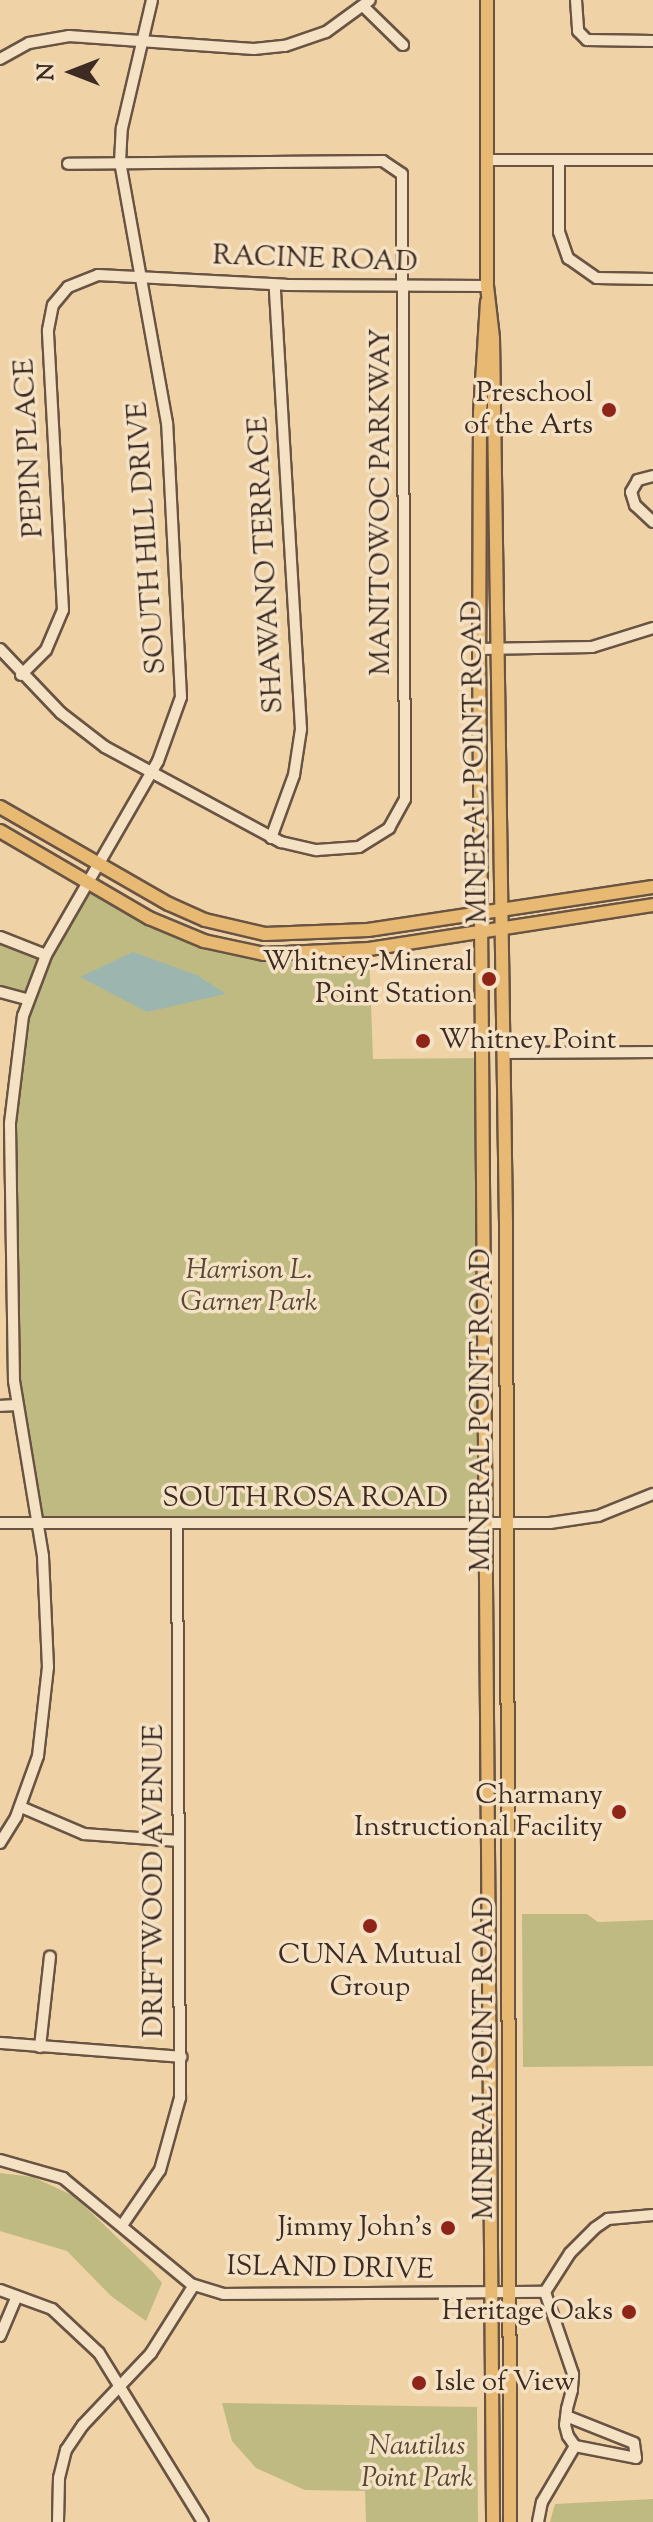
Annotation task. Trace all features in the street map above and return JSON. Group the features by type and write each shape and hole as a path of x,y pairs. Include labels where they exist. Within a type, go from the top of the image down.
{"main road":[{"name":"MINERAL POINT ROAD","path":"487,0 487,292 480,412 479,649 493,2522"},
{"name":"MINERAL POINT ROAD","path":"487,292 493,338 504,1053 510,2522"},
{"path":"0,807 97,865 205,920 265,934 326,935 653,887"},
{"path":"0,831 190,936 264,954 320,955 653,905"}],"street":[{"name":"SOUTH HILL DRIVE","path":"0,1843 21,1807 38,1756 47,1708 47,1606 38,1523 17,1405 10,1113 27,999 46,955 151,772 176,717 182,660 167,423 120,162 152,0"},
{"path":"576,0 581,36 653,41"},
{"path":"0,59 52,37 254,49 285,46 326,32 366,3 403,45"},
{"name":"MANITOWOC PARKWAY","path":"120,162 329,160 391,165 404,181 407,789 397,817 381,835 340,851 298,847 271,838"},
{"path":"486,160 653,160"},
{"path":"559,161 559,232 568,258 597,278 653,279"},
{"path":"68,164 120,162"},
{"name":"RACINE ROAD","path":"141,277 487,292"},
{"name":"PEPIN PLACE","path":"21,675 46,650 63,610 50,314 59,296 84,279 141,277"},
{"name":"SHAWANO TERRACE","path":"271,838 294,775 301,729 275,285"},
{"path":"653,476 638,480 631,492 635,505 653,522"},
{"path":"479,649 592,647 653,628"},
{"path":"0,649 21,675 81,730 271,838"},
{"path":"0,937 46,955"},
{"path":"0,992 27,999"},
{"path":"504,1053 653,1052"},
{"path":"0,1292 14,1292"},
{"path":"0,1406 17,1405"},
{"name":"SOUTH ROSA ROAD","path":"0,1523 506,1524 584,1519 653,1494"},
{"name":"DRIFTWOOD AVENUE","path":"123,2224 150,2189 171,2146 181,2057 177,1523"},
{"path":"21,1807 84,1834 179,1841"},
{"path":"40,2047 50,1957"},
{"path":"0,2043 181,2057"},
{"name":"ISLAND DRIVE","path":"0,2160 63,2178 194,2285 224,2294 545,2292"},
{"path":"566,2416 634,2443 636,2458 587,2450 575,2446 568,2436 566,2416 573,2374 545,2292 570,2253 595,2228 608,2219 653,2215"},
{"path":"58,2522 59,2478 66,2450 151,2353 194,2285"},
{"path":"0,2290 60,2315 99,2353 200,2521"},
{"path":"0,2336 17,2296"},
{"path":"538,2522 542,2502 575,2446"}],"green space":[{"name":"Harrison L. Garner Park","path":"88,881 149,918 231,948 369,949 373,1059 484,1058 486,1524 38,1523 17,1405 10,1123 26,1000 0,992 0,937 46,955"},
{"path":"522,1914 587,1914 598,1922 653,1920 653,2066 523,2067"},
{"path":"0,2173 33,2177 74,2196 152,2271 162,2283 146,2321 111,2296 67,2251 0,2231"},
{"name":"Nautilus Point Park","path":"222,2403 477,2407 478,2522 366,2522 365,2491 305,2490 256,2468 232,2441"},
{"path":"653,2499 653,2522 550,2522 555,2504"}],"water":[{"path":"133,952 197,975 226,994 147,1012 80,977"}],"place":[{"name":"Preschool of the Arts","path":"609,410"},
{"name":"Whitney-Mineral Point Station","path":"489,979"},
{"name":"Whitney Point","path":"423,1041"},
{"name":"Charmany Instructional Facility","path":"619,1812"},
{"name":"CUNA Mutual Group","path":"370,1926"},
{"name":"Jimmy John's","path":"448,2228"},
{"name":"Heritage Oaks","path":"629,2312"},
{"name":"Isle of View","path":"419,2383"}]}
